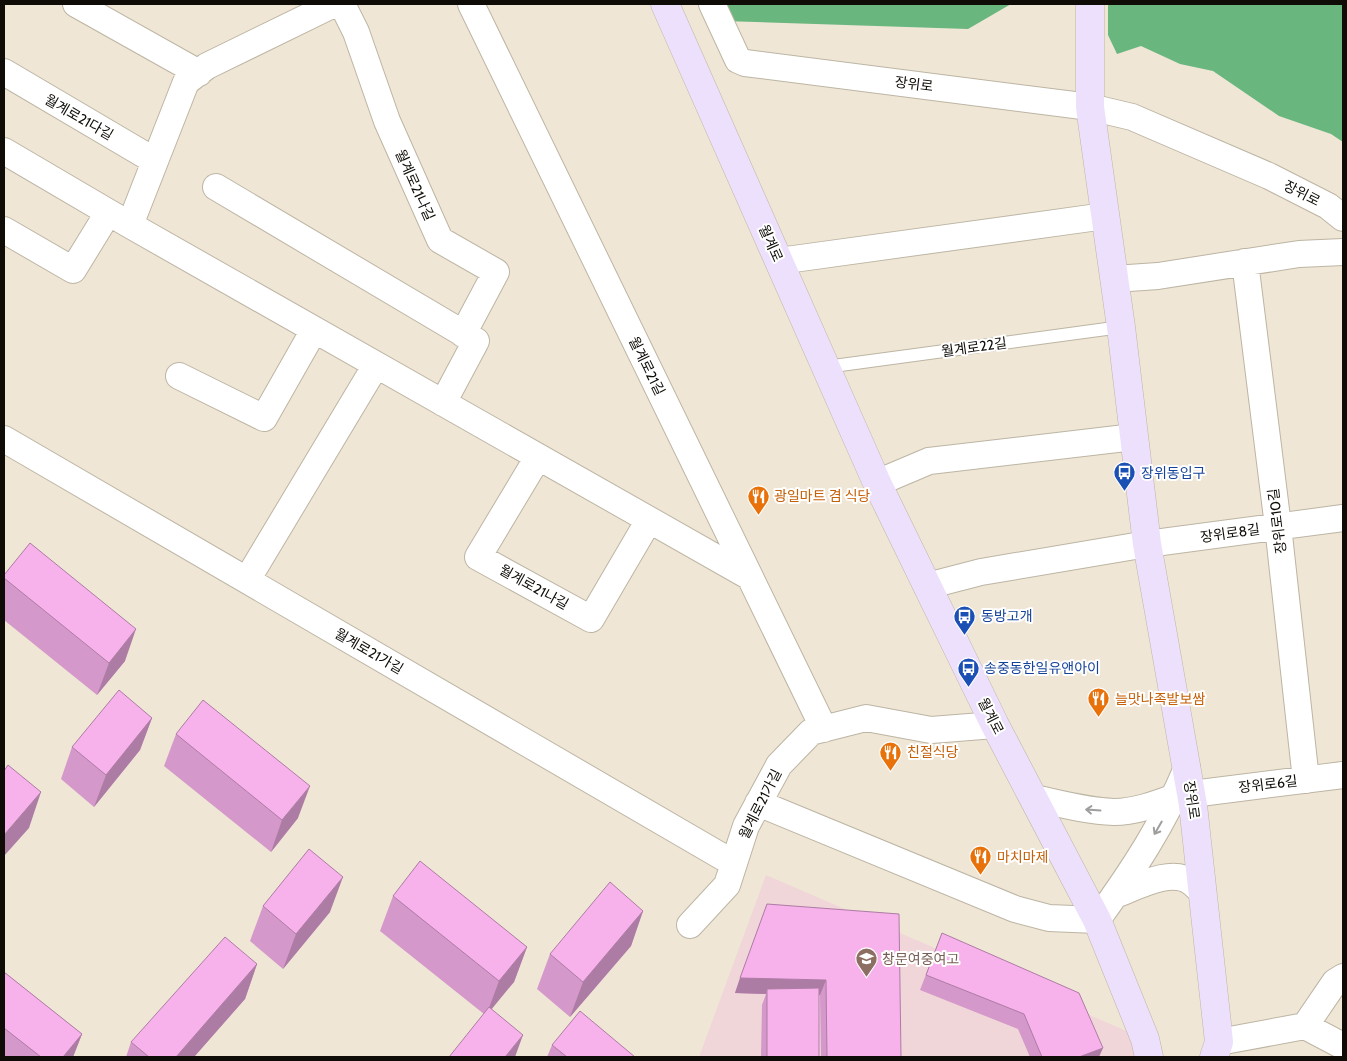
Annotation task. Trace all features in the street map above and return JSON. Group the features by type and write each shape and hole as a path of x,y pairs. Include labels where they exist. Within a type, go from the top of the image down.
{"main road":[{"name":"월계로","path":"665,4 877,483 995,725 1097,920 1145,1039 1149,1057"},
{"name":"장위로","path":"1090,4 1090,107 1121,327 1147,544 1203,893 1216,1050"}],"street":[{"path":"76,4 199,73"},
{"path":"4,230 73,270 119,219 155,161 186,82 207,66 334,4"},
{"name":"월계로21나길","path":"342,4 356,32 387,121 440,240 496,272 463,334"},
{"name":"월계로21길","path":"471,4 824,729"},
{"name":"장위로","path":"712,4 738,60 745,63 1090,107 1132,117 1253,169 1328,206 1343,218"},
{"name":"월계로21다길","path":"4,72 155,161"},
{"path":"4,151 119,219 750,577"},
{"path":"216,187 476,341 443,403"},
{"path":"779,261 1105,216"},
{"path":"1114,279 1158,276 1299,254 1343,252"},
{"name":"장위로10길","path":"1245,262 1278,526 1306,780"},
{"path":"179,376 264,418 314,330"},
{"path":"248,580 376,365"},
{"path":"877,483 929,461 1134,437"},
{"name":"월계로21가길","path":"4,439 733,863"},
{"name":"월계로21나길","path":"538,457 478,557 591,619 649,520"},
{"name":"장위로8길","path":"1147,544 1343,518"},
{"path":"927,586 981,572 1147,544"},
{"name":"월계로21가길","path":"690,925 727,885 746,826 758,803 779,765 811,732 866,718 931,730 995,725"},
{"name":"장위로6길","path":"1034,798 1083,809 1116,812 1149,806 1185,786 1306,780 1343,775"},
{"path":"758,803 1015,909 1049,918 1097,920 1115,896 1185,786"},
{"path":"1115,896 1157,879 1175,876 1190,880 1203,893"},
{"path":"1216,1050 1305,1026 1335,982 1343,977"},
{"path":"1305,1026 1343,1046"}],"lane":[{"name":"월계로22길","path":"826,367 1121,327"}],"shaded area":[{"name":"창문여중여고","path":"766,875 1145,1039 1149,1057 699,1057"}],"green space":[{"path":"716,4 1011,4 968,29 724,21"},
{"path":"1108,4 1343,4 1343,142 1331,134 1279,116 1213,71 1180,64 1141,46 1117,54 1108,35"}],"building":[{"path":"30,543 136,629 109,663 4,578 4,575"},
{"path":"119,690 152,718 106,775 72,747"},
{"path":"203,700 310,786 282,820 176,734"},
{"path":"8,765 41,792 4,835 4,771"},
{"path":"309,849 343,877 296,934 263,906"},
{"path":"420,861 527,947 499,981 393,896"},
{"path":"610,882 643,911 583,982 550,954"},
{"path":"767,904 899,914 901,1057 827,1057 826,980 740,978"},
{"path":"942,933 1079,993 1103,1048 1079,1057 1042,1057 1024,1014 926,975"},
{"path":"225,937 257,964 176,1057 149,1057 131,1042"},
{"path":"4,972 82,1034 63,1057 41,1057 4,1028"},
{"path":"819,988 819,1057 767,1057 767,989"},
{"path":"489,1007 523,1035 505,1057 449,1057"},
{"path":"580,1011 635,1057 567,1057 552,1045"}],"place":[{"name":"장위동입구","path":"1125,492"},
{"name":"광일마트 겸 식당","path":"758,515"},
{"name":"동방고개","path":"965,635"},
{"name":"송중동한일유앤아이","path":"968,687"},
{"name":"늘맛나족발보쌈","path":"1099,718"},
{"name":"친절식당","path":"891,771"},
{"name":"마치마제","path":"981,876"},
{"name":"창문여중여고","path":"866,978"}]}
